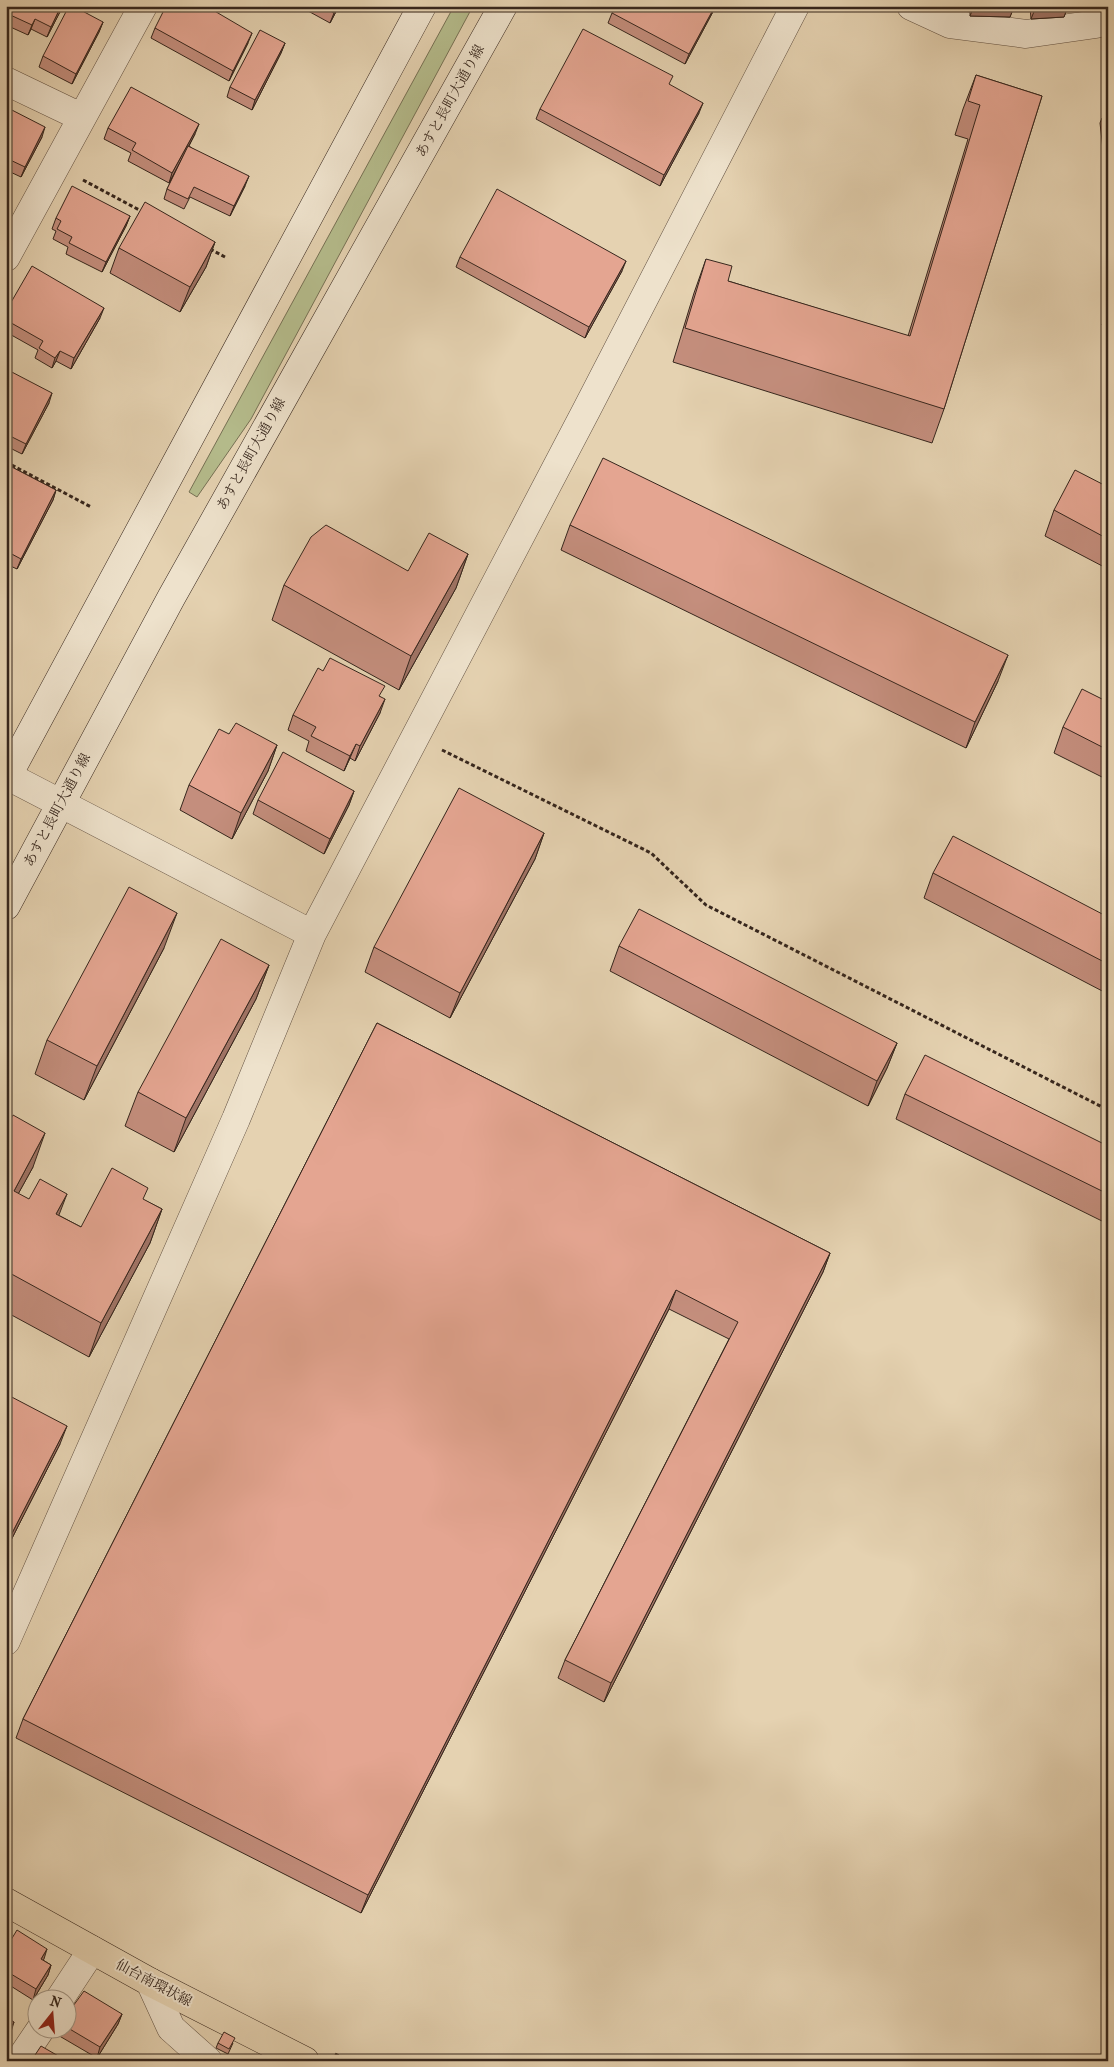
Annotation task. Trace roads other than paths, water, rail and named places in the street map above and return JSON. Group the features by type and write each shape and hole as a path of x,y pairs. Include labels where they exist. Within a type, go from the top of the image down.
{"main road":[{"name":"仙台南環状線","path":"6,1902 150,1982 305,2061"}],"street":[{"path":"6,257 143,6"},
{"path":"312,934 7,776 422,6"},
{"name":"あすと長町大通り線","path":"6,906 171,598 503,6"},
{"path":"6,1642 232,1128 312,934 596,392 794,6"},
{"path":"911,6 950,24 1026,34 1108,20"},
{"path":"6,81 81,117"},
{"path":"66,1990 92,1950"},
{"path":"150,1982 171,2028 208,2061"},
{"path":"19,2061 33,2040"}]}
